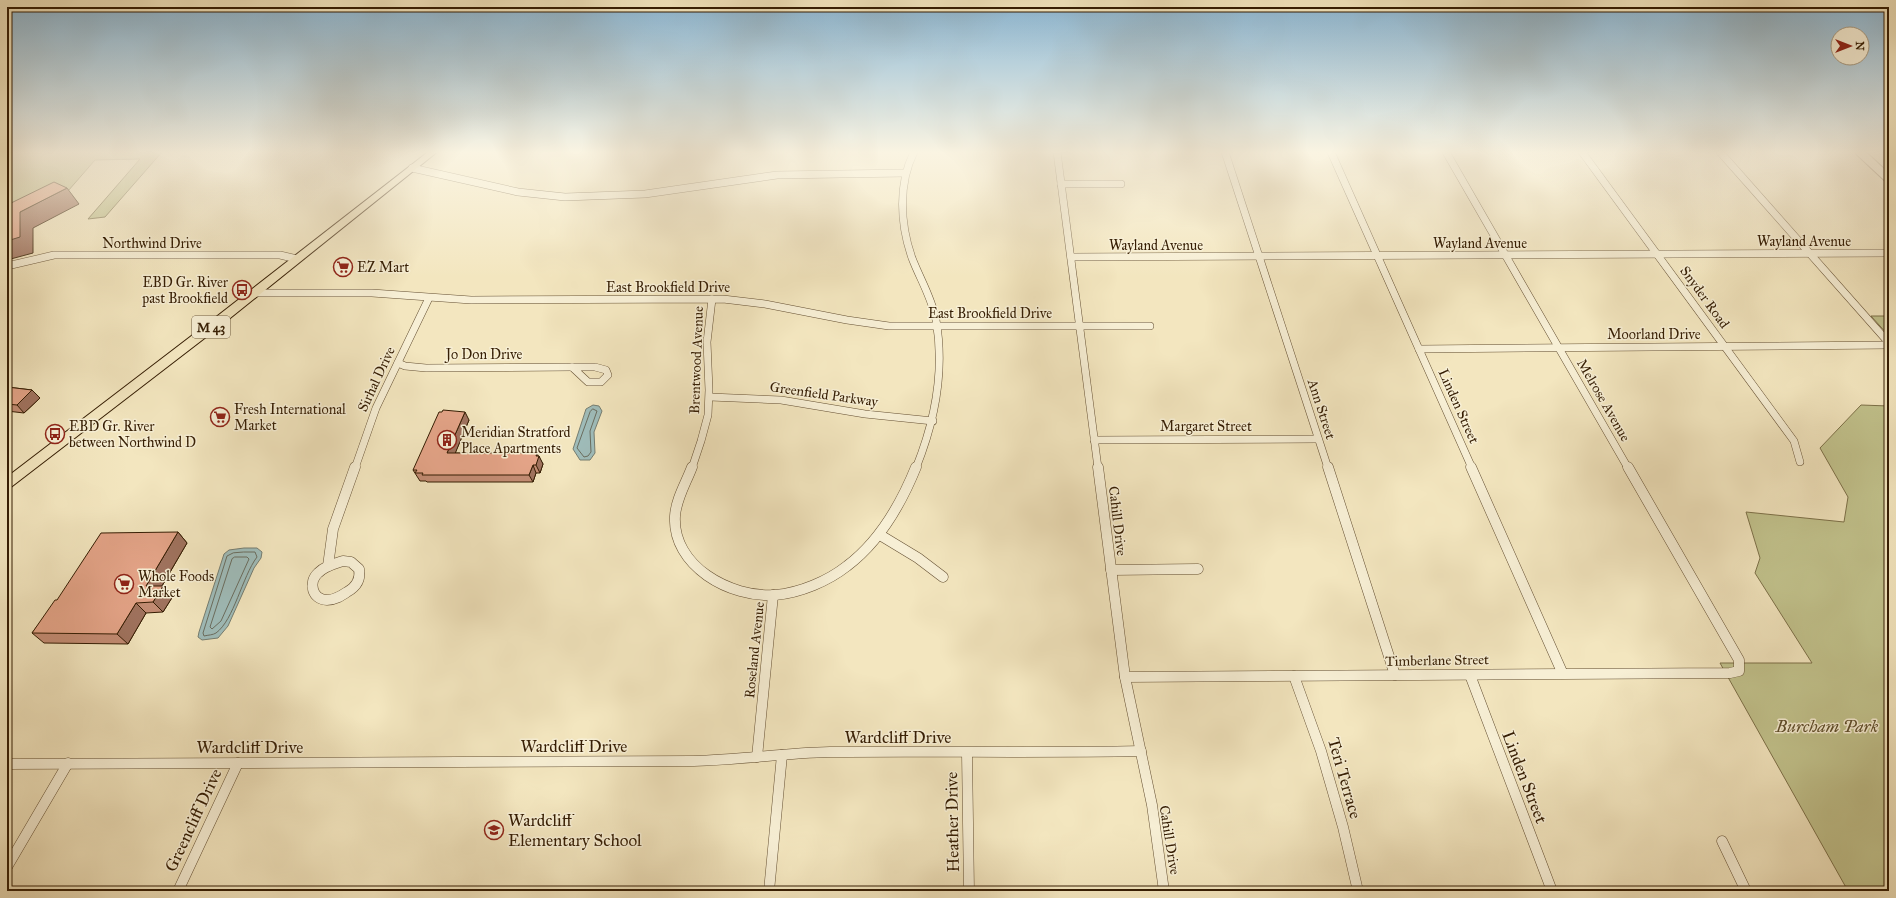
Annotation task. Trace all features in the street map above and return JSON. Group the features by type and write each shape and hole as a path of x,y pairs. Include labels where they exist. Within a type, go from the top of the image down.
{"main road":[{"name":"M 43","path":"7,484 255,293 379,194"}],"street":[{"path":"536,194 565,197 646,194"},
{"name":"Roseland Avenue","path":"757,758 774,596 802,589 826,580 848,567 865,552 880,535 898,505 916,469 927,442 933,421 938,392 940,358 937,327 927,291 907,242 903,194"},
{"name":"Cahill Drive","path":"1062,194 1125,677 1152,805 1164,891"},
{"name":"Ann Street","path":"1239,194 1395,675"},
{"name":"Linden Street","path":"1350,194 1562,672"},
{"name":"Melrose Avenue","path":"1470,194 1739,660"},
{"name":"Snyder Road","path":"1613,194 1794,441 1800,462"},
{"path":"1757,194 1889,344"},
{"name":"Wayland Avenue","path":"1071,257 1889,253"},
{"name":"Northwind Drive","path":"7,266 54,255 280,255 297,259"},
{"name":"East Brookfield Drive","path":"255,293 367,293 471,300 712,299 763,303 863,323 937,327 1150,326"},
{"name":"Sirhal Drive","path":"328,566 330,542 338,515 376,408 429,298"},
{"name":"Brentwood Avenue","path":"712,299 708,327 710,397 704,434 679,501 675,517 676,535 683,552 697,569 713,581 746,592 774,596"},
{"name":"Moorland Drive","path":"1418,349 1725,347 1889,344"},
{"name":"Jo Don Drive","path":"398,363 405,366 426,368 572,367"},
{"name":"Greenfield Parkway","path":"710,397 781,400 865,414 933,421"},
{"name":"Margaret Street","path":"1094,440 1318,439"},
{"path":"880,535 918,558 943,577"},
{"path":"340,562 350,562 359,569 360,575 358,581 354,587 340,597 324,599 317,598 313,594 311,588 312,582 315,576 328,566 340,562"},
{"path":"1111,570 1198,569"},
{"name":"Timberlane Street","path":"1125,677 1470,675 1562,672 1730,673 1739,671 1739,660"},
{"name":"Linden Street","path":"1470,675 1552,891"},
{"name":"Teri Terrace","path":"1294,676 1321,750 1343,827 1358,891"},
{"name":"Wardcliff Drive","path":"7,764 694,761 733,760 828,752 967,753 1141,751"},
{"name":"Heather Drive","path":"967,753 969,891"},
{"path":"769,891 782,755"},
{"path":"7,867 68,763"},
{"name":"Greencliff Drive","path":"178,891 238,763"},
{"path":"1722,841 1746,891"}],"green space":[{"path":"7,194 61,194 7,217"},
{"path":"110,194 125,194 105,217 88,219"},
{"path":"1871,316 1889,316 1889,336"},
{"name":"Burcham Park","path":"1861,405 1889,406 1889,891 1848,891 1720,663 1812,663 1755,573 1760,558 1746,512 1844,522 1848,497 1820,448"}],"water":[{"path":"593,405 599,406 602,411 594,432 595,453 590,460 580,460 573,449 586,409"},
{"path":"257,548 262,552 261,558 254,568 228,626 218,638 202,640 198,637 199,632 224,554 229,550"}],"building":[{"path":"30,194 55,194 20,212 20,237 7,241 7,205"},
{"path":"7,387 32,390 17,405 7,404"},
{"name":"Meridian Stratford Place Apartments","path":"443,410 465,412 447,453 537,453 536,456 539,456 536,465 533,465 529,475 422,475 423,473 415,473 417,470 413,470 439,412 442,412"},
{"name":"Whole Foods Market","path":"178,532 146,586 163,586 153,602 136,603 117,634 32,633 55,600 57,600 101,533"}],"place":[{"name":"EZ Mart","path":"343,267"},
{"name":"EBD Gr. River past Brookfield","path":"242,290"},
{"name":"Fresh International Market","path":"220,417"},
{"name":"EBD Gr. River between Northwind D","path":"55,434"},
{"name":"Meridian Stratford Place Apartments","path":"447,440"},
{"name":"Whole Foods Market","path":"124,584"},
{"name":"Wardcliff Elementary School","path":"494,830"}]}
